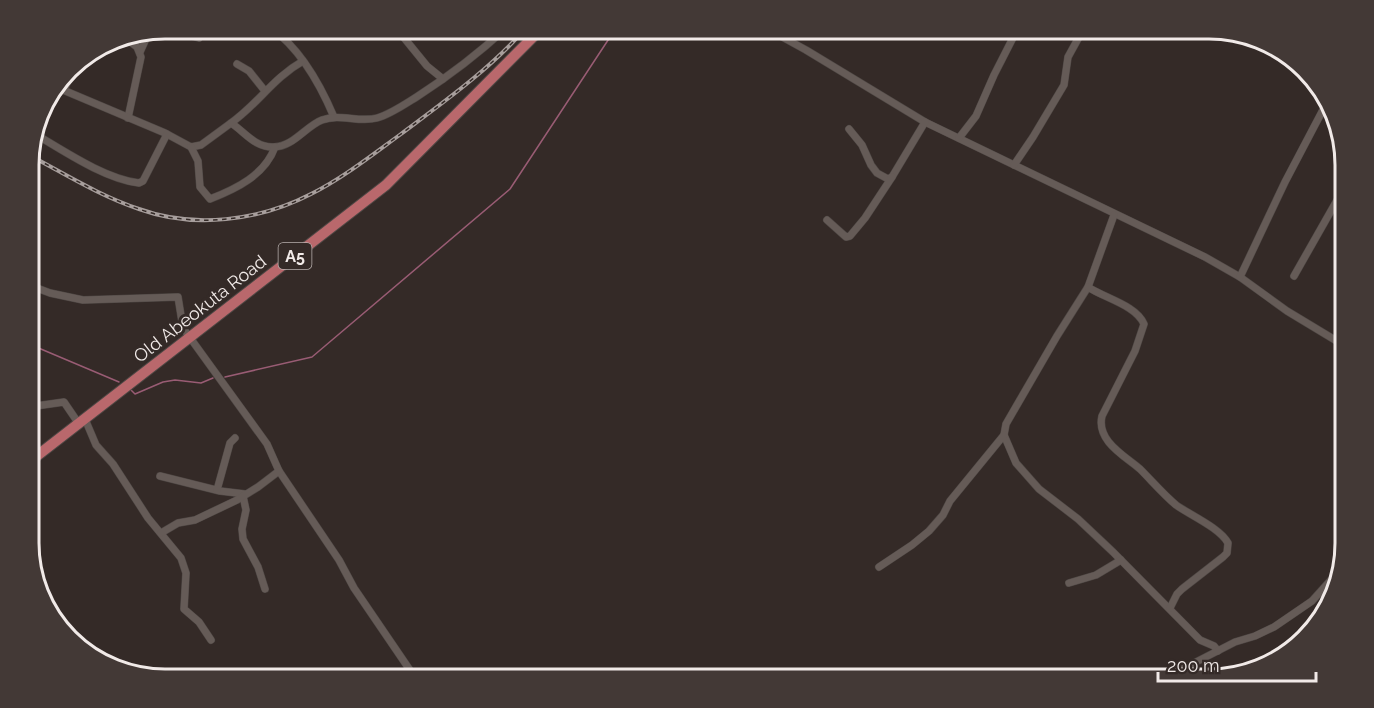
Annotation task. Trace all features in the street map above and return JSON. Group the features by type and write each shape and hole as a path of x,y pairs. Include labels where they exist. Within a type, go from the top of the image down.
{"highway":[{"name":"Old Abeokuta Road","path":"39,455 386,185 531,39"}],"street":[{"path":"286,39 303,61 334,117"},
{"path":"405,39 428,66 443,79"},
{"path":"231,123 251,140 275,147 287,144 321,120 334,117 376,118 402,106 443,79 493,39"},
{"path":"786,39 925,122 1114,215 1173,241 1240,277 1295,316 1335,340"},
{"path":"959,138 976,116 1012,39"},
{"path":"1014,165 1064,85 1068,57 1078,39"},
{"path":"128,118 140,64 140,52 145,40"},
{"path":"132,43 140,52"},
{"path":"191,147 201,145 248,112 265,91 287,70 303,61"},
{"path":"237,64 249,71 265,91"},
{"path":"64,90 167,134 191,147 199,166 200,187 210,200 261,171 269,161 275,147"},
{"path":"1240,277 1285,182 1322,111"},
{"path":"827,220 846,237 850,236 865,219 925,122"},
{"path":"849,129 862,145 867,159 877,173 888,179 892,177"},
{"path":"42,138 89,165 113,176 139,183 143,181 167,134"},
{"path":"1294,276 1335,204"},
{"path":"879,567 929,531 943,515 950,501 1004,435 1006,424 1056,336 1088,286 1114,215"},
{"path":"1088,286 1138,315 1144,324 1135,351 1102,416 1100,422 1102,431 1124,459 1138,468 1176,505 1216,531 1228,543 1227,553 1182,589 1170,608"},
{"path":"39,289 83,300 176,296 179,299 181,324 190,339 267,444 279,471 409,669"},
{"path":"39,406 64,402 82,422 148,518 177,552 186,573 184,611 199,622 211,640"},
{"path":"1004,435 1016,464 1039,489 1078,519 1200,639 1214,646 1218,651"},
{"path":"217,490 230,443 235,438"},
{"path":"161,533 178,523 195,520 244,495 279,471"},
{"path":"160,476 244,495"},
{"path":"244,495 246,510 242,529 243,539 258,567 265,589"},
{"path":"1069,584 1096,575 1121,560"},
{"path":"1183,669 1274,627 1312,601 1328,583"}],"waterway":[{"path":"225,377 312,357 510,189 609,39"},
{"path":"39,348 119,382"},
{"path":"131,390 135,394 163,382 175,380 201,383 213,378"}],"railway":[{"path":"39,160 110,198 160,215 204,220 226,219 270,211 311,194 346,174 466,84 516,39"}]}
